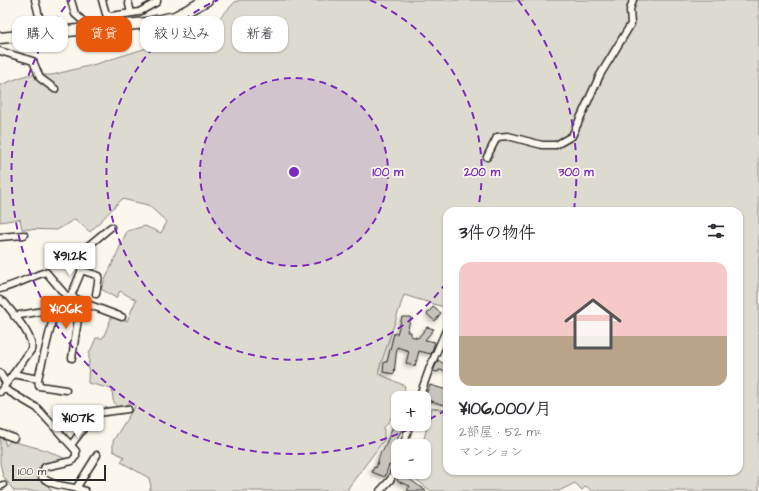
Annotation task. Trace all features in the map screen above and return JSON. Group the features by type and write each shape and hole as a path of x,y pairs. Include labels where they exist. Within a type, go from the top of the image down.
{"highway":[{"path":"166,16 196,0"},
{"path":"177,16 207,0"},
{"path":"0,38 140,23"}],"street":[{"path":"35,0 39,16"},
{"path":"71,0 75,14 77,16"},
{"path":"102,0 106,14 111,16 139,12 157,2 157,0"},
{"path":"128,0 132,13"},
{"path":"487,157 497,137 508,136 542,145 556,145 572,136 600,75 631,24 630,10 633,0"},
{"path":"0,51 33,61 40,78 54,89"},
{"path":"14,316 43,311 58,305 69,297 82,270 88,246 111,227"},
{"path":"0,237 24,235"},
{"path":"82,270 99,276 96,294"},
{"path":"0,289 46,272 69,297 122,317"},
{"path":"0,300 5,303 31,339 32,346 3,387"},
{"path":"58,305 79,313 72,358"},
{"path":"58,305 38,379 39,386 66,390"},
{"path":"421,391 443,337"},
{"path":"0,373 3,387 37,408 76,451 76,456 72,461 45,467 42,472 42,477 51,483 77,487 85,491"},
{"path":"13,374 38,379"},
{"path":"71,445 93,416 98,413 128,409"},
{"path":"0,433 14,438"},
{"path":"77,487 97,455"},
{"path":"380,491 392,479"}],"shaded area":[{"path":"240,0 759,0 759,491 592,491 586,486 582,490 575,483 559,491 431,491 415,479 431,479 431,439 424,439 426,431 431,431 432,408 443,409 443,475 743,475 743,207 443,207 443,307 404,295 378,373 405,386 404,391 391,391 391,418 384,428 384,440 348,488 348,491 149,491 151,487 149,478 121,462 124,457 113,451 113,441 135,406 131,402 118,409 113,400 112,389 88,383 89,354 96,338 103,338 112,316 127,321 136,300 120,291 116,298 101,289 127,231 145,226 161,233 167,222 148,205 122,199 90,232 75,219 57,230 22,229 20,219 0,222 0,85 27,75 52,75 96,64 140,50 140,52 224,52 224,16 222,16 235,2"},
{"path":"0,438 4,439 6,446 10,441 46,450 66,459 43,463 36,471 52,491 14,491 3,476 0,463"}],"building":[{"path":"433,307 441,313 435,321 427,314"},
{"path":"402,317 411,317 407,332 411,332 411,336 418,338 427,327 434,329 425,340 435,342 431,354 419,351 415,366 406,363 409,351 397,347 394,374 383,372 384,362 387,362 394,333 397,334"},
{"path":"438,360 443,363 443,370 439,370 438,372 433,371"},
{"path":"430,385 443,389 443,405 431,401 431,391 427,391"},
{"path":"391,431 401,431 398,439 391,439 391,466 389,465 385,477 372,472 374,467 376,468 381,451 383,451"},
{"path":"398,479 409,479 426,491 407,491 410,486 397,481"}]}
